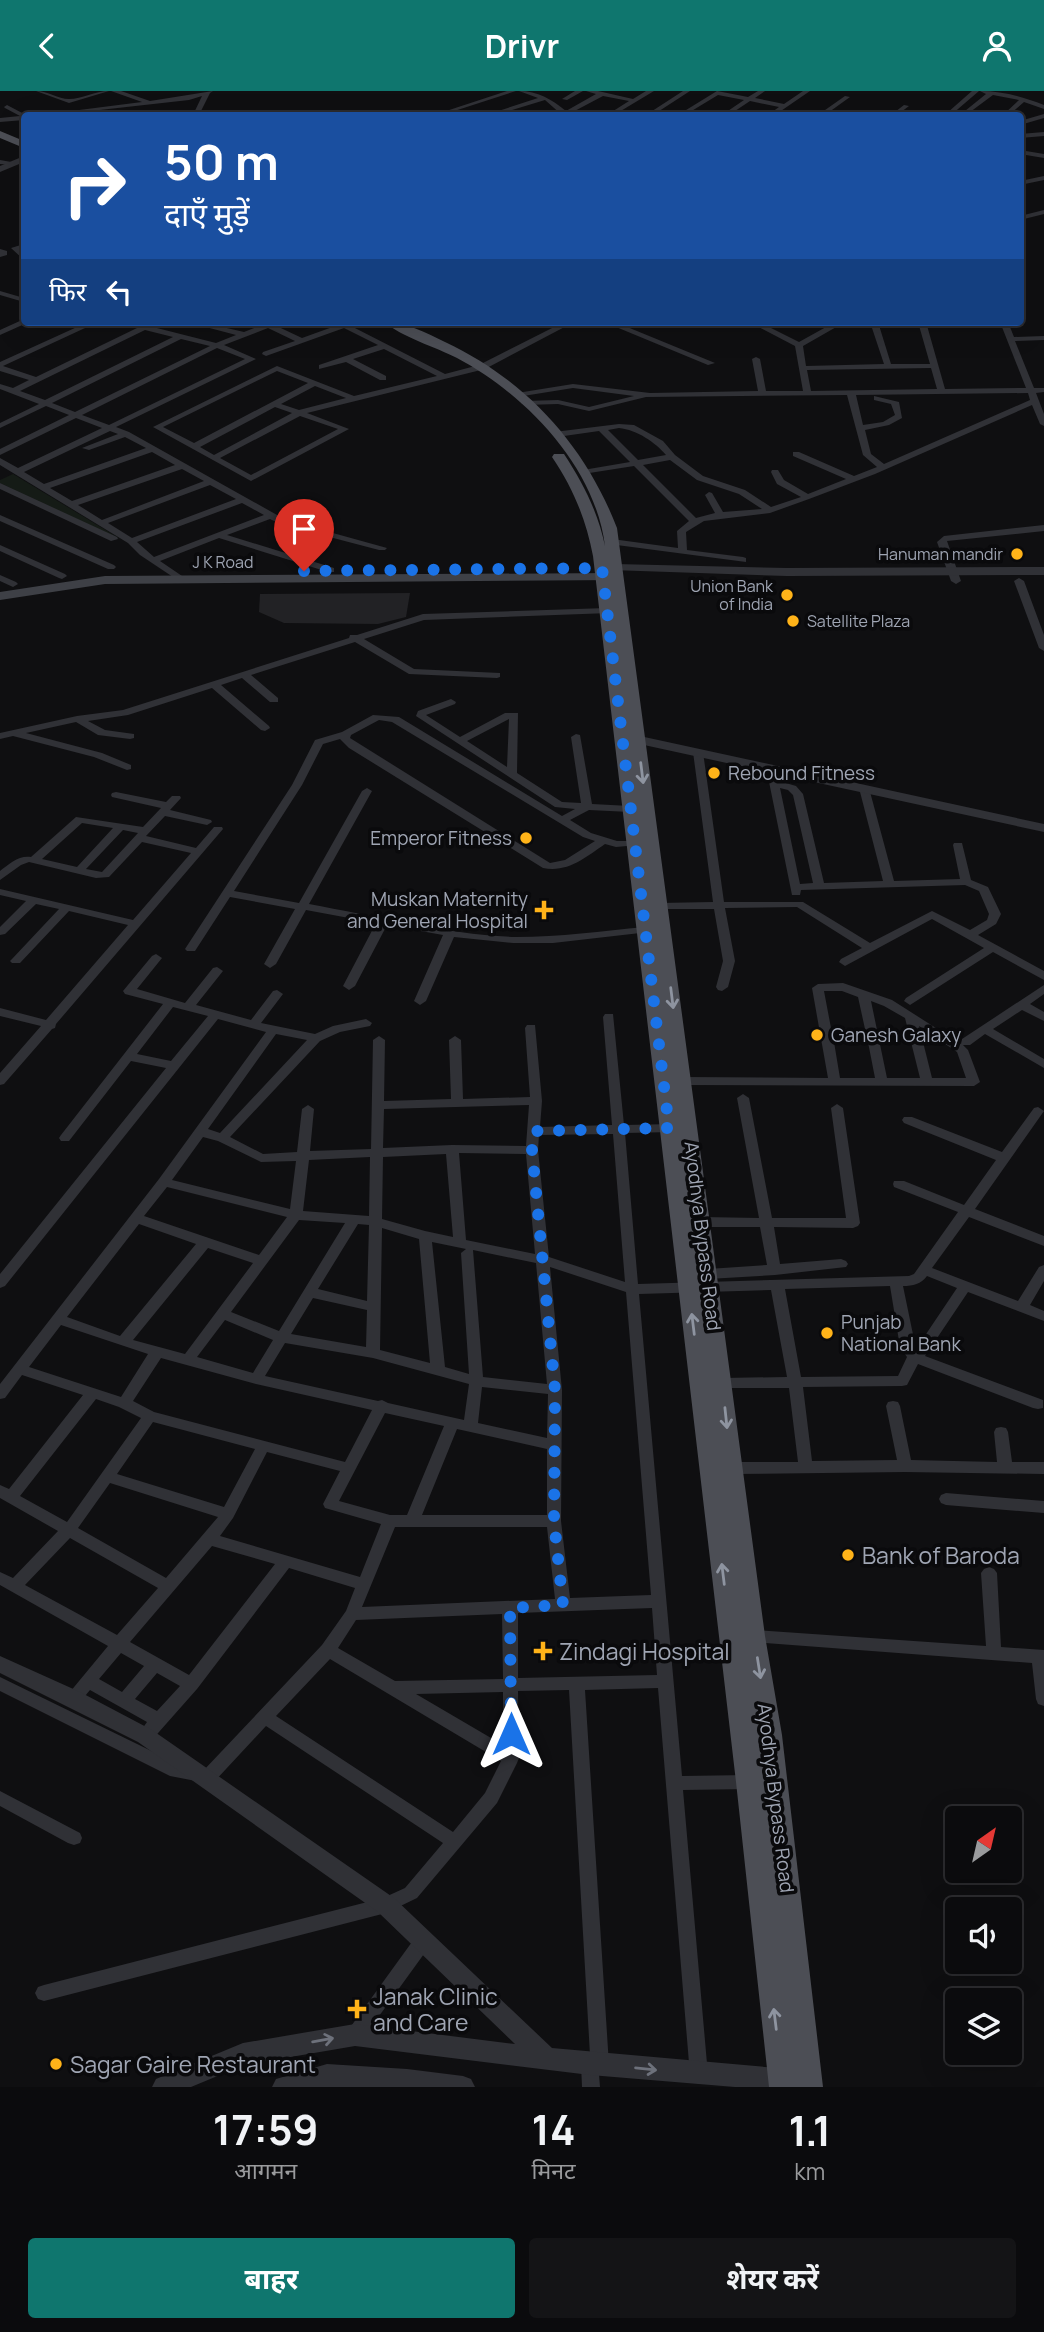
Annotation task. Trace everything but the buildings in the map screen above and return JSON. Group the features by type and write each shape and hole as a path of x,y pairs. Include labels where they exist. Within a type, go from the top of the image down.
{"main road":[{"path":"0,134 21,144"},
{"path":"0,140 21,153"},
{"name":"Ayodhya Bypass Road","path":"384,326 475,368 551,445 580,487 590,508 608,573 630,738 630,809 645,930 679,1128 702,1222 753,1636 779,1817 809,2084"},
{"name":"Ayodhya Bypass Road","path":"398,326 475,368 521,399 557,434 586,472 603,507 612,541 607,611 659,906 682,1081 679,1128 688,1287 783,2084"},
{"name":"J K Road","path":"4,582 62,576 111,567 224,575 608,573"},
{"name":"J K Road","path":"0,596 104,580 182,580 224,575 331,570 608,573"},
{"path":"751,1817 779,1817"}],"street":[{"path":"39,91 69,101 106,91"},
{"path":"52,96 71,91"},
{"path":"114,91 153,103"},
{"path":"447,112 513,91"},
{"path":"522,91 545,98 562,112"},
{"path":"565,99 580,91"},
{"path":"589,91 635,101"},
{"path":"615,112 651,91"},
{"path":"654,112 687,91"},
{"path":"730,112 762,91"},
{"path":"776,112 807,91"},
{"path":"951,112 976,91"},
{"path":"70,112 153,103 208,92"},
{"path":"198,112 208,92"},
{"path":"686,112 719,92 785,106"},
{"path":"966,112 987,92 1002,92 1044,107"},
{"path":"568,112 602,94"},
{"path":"825,112 847,97"},
{"path":"501,112 545,98"},
{"path":"1009,112 1023,100"},
{"path":"898,112 906,106"},
{"path":"7,107 21,115"},
{"path":"453,110 459,112"},
{"path":"1024,122 1044,116"},
{"path":"0,120 21,117"},
{"path":"1024,136 1044,134"},
{"path":"1024,153 1044,156"},
{"path":"4,164 21,156"},
{"path":"1024,160 1044,156"},
{"path":"1024,182 1044,178"},
{"path":"0,293 21,299"},
{"path":"0,306 21,299"},
{"path":"0,333 21,324"},
{"path":"0,366 85,326"},
{"path":"16,470 113,428 252,359 216,345 140,326"},
{"path":"208,326 243,334"},
{"path":"0,452 216,345 261,326"},
{"path":"269,326 300,340"},
{"path":"266,354 336,326"},
{"path":"345,326 442,375"},
{"path":"214,458 301,412 475,368 562,326"},
{"path":"618,326 710,363"},
{"path":"799,345 834,326"},
{"path":"875,326 888,366"},
{"path":"923,326 942,392"},
{"path":"1006,326 1044,424"},
{"path":"0,394 36,380 145,327"},
{"path":"766,327 799,345"},
{"path":"0,426 181,336"},
{"path":"1011,338 1044,338"},
{"path":"799,345 807,392"},
{"path":"322,367 384,346"},
{"path":"345,358 383,377"},
{"path":"756,359 762,392"},
{"path":"0,366 36,380"},
{"path":"803,367 934,366"},
{"path":"274,404 345,429 251,478 157,427 277,368 354,399"},
{"path":"195,446 315,383"},
{"path":"521,399 581,386 650,394 807,392 882,398 897,405 899,416 894,421 861,428"},
{"path":"8,389 126,434 283,523 382,548"},
{"path":"852,395 1044,390"},
{"path":"521,399 597,408 650,394"},
{"path":"852,395 867,455 883,467"},
{"path":"683,550 681,531 694,521 770,510 883,467 1034,401"},
{"path":"557,434 626,425 660,443 672,457 700,478 742,492 770,510"},
{"path":"602,429 635,465 694,521"},
{"path":"0,473 126,434"},
{"path":"45,487 152,449"},
{"path":"796,454 851,478"},
{"path":"586,472 672,457"},
{"path":"0,461 131,541 144,553"},
{"path":"73,504 181,466"},
{"path":"775,472 780,482 807,496"},
{"path":"101,523 210,482"},
{"path":"0,486 144,553 182,580"},
{"path":"709,495 721,516"},
{"path":"131,541 241,500"},
{"path":"154,559 269,516"},
{"path":"0,518 111,567"},
{"path":"954,576 941,542 944,539 1044,528"},
{"path":"220,536 331,570"},
{"path":"612,541 743,559"},
{"path":"0,548 62,576"},
{"path":"608,573 954,576 1044,571"},
{"path":"954,576 1019,581 1044,580"},
{"path":"1019,581 1044,648"},
{"path":"0,736 77,719 124,713 353,637 423,617 607,611"},
{"path":"353,637 412,672 497,675"},
{"path":"243,674 274,700"},
{"path":"215,685 265,728"},
{"path":"451,702 422,713 421,716 559,805 630,809"},
{"path":"459,741 509,715 514,715 512,774"},
{"path":"191,949 297,785 319,742 346,734 377,717 395,719 562,820 603,841 635,843"},
{"path":"77,719 102,733 130,736"},
{"path":"12,733 98,755 127,767"},
{"path":"346,734 345,739 354,746 547,866 555,868 564,865 603,841"},
{"path":"576,737 587,807"},
{"path":"630,738 1044,828"},
{"path":"698,752 729,961 722,987"},
{"path":"771,767 799,904"},
{"path":"774,783 792,788 798,794 819,886"},
{"path":"864,788 890,885"},
{"path":"270,964 367,791"},
{"path":"0,1081 199,852 213,826 169,806 116,795"},
{"path":"0,877 17,863 34,860 105,875 169,806"},
{"path":"562,820 587,807"},
{"path":"34,860 80,819 121,825 199,852"},
{"path":"79,871 121,825"},
{"path":"958,845 966,882"},
{"path":"795,887 966,882 984,889 995,914 992,922 970,935"},
{"path":"0,892 137,924"},
{"path":"227,893 450,933 513,940 553,940 645,930"},
{"path":"1,932 34,900"},
{"path":"659,906 799,904 870,948"},
{"path":"16,961 67,907"},
{"path":"845,962 932,914 1044,976"},
{"path":"349,986 383,921"},
{"path":"420,1001 450,933"},
{"path":"910,1001 993,947"},
{"path":"156,958 129,991 253,1025 316,1038"},
{"path":"188,1007 217,971"},
{"path":"682,1081 835,1083 974,1082 958,1045 910,1016 888,1003 843,987 818,988 835,1083"},
{"path":"966,1042 1044,989"},
{"path":"253,1025 277,994"},
{"path":"863,995 883,1083"},
{"path":"65,1137 170,1003"},
{"path":"1022,1005 1044,1017"},
{"path":"0,1012 51,1025"},
{"path":"0,1283 215,1015"},
{"path":"910,1016 927,1083"},
{"path":"609,1017 699,2074"},
{"path":"222,1138 316,1038 337,1029 366,1023"},
{"path":"531,1028 536,1101 532,1150 555,1390 554,1521 563,1605"},
{"path":"0,1394 164,1182 273,1030"},
{"path":"985,1030 1044,1064"},
{"path":"826,1032 872,1033"},
{"path":"373,1353 379,1040"},
{"path":"455,1040 457,1103"},
{"path":"127,1056 176,1066"},
{"path":"743,1098 795,1383 806,1468"},
{"path":"378,1105 536,1101"},
{"path":"702,1222 853,1223 837,1108"},
{"path":"187,1361 296,1215 308,1109"},
{"path":"164,1182 296,1215 375,1221 464,1248 544,1260 632,1289 688,1287 708,1280 776,1277 911,1281 919,1277 1038,1111"},
{"path":"908,1120 1004,1158"},
{"path":"535,1131 679,1128"},
{"path":"198,1131 222,1138 261,1158 452,1149 532,1150"},
{"path":"452,1149 476,1381 470,1427"},
{"path":"899,1184 1044,1241"},
{"path":"135,1218 261,1261"},
{"path":"256,1379 353,1221"},
{"path":"425,1236 438,1370"},
{"path":"123,1342 204,1243"},
{"path":"776,1277 841,1264"},
{"path":"1021,1308 1044,1269"},
{"path":"924,1270 1044,1317"},
{"path":"896,1282 907,1347 915,1357 1038,1404"},
{"path":"723,1383 902,1381 915,1357 922,1351 965,1286"},
{"path":"310,1292 373,1307"},
{"path":"222,1314 283,1338 373,1353 476,1381 555,1390"},
{"path":"58,1319 123,1342 256,1379 553,1445"},
{"path":"124,1403 157,1352"},
{"path":"19,1369 124,1403 150,1416 348,1468"},
{"path":"93,1393 5,1494 169,1587"},
{"path":"382,1405 330,1504 390,1521 554,1521"},
{"path":"893,1406 905,1466"},
{"path":"150,1416 69,1530 5,1582 122,1643 191,1683"},
{"path":"412,1522 452,1423"},
{"path":"1001,1432 1005,1466"},
{"path":"73,1698 228,1514 263,1447"},
{"path":"732,1468 1044,1468"},
{"path":"109,1477 228,1514"},
{"path":"946,1499 1044,1507"},
{"path":"204,1776 328,1650 352,1614 390,1521"},
{"path":"209,1539 364,1584"},
{"path":"152,1728 191,1683 286,1561"},
{"path":"989,1573 994,1653"},
{"path":"352,1614 659,1601"},
{"path":"44,1993 386,1905 411,1893 491,1798 511,1758 510,1608"},
{"path":"753,1636 1042,1656 1044,1699"},
{"path":"328,1650 511,1758"},
{"path":"124,1701 156,1663"},
{"path":"0,1664 73,1698 152,1728"},
{"path":"88,1681 124,1701 204,1776 386,1905 545,2057"},
{"path":"394,1688 667,1681"},
{"path":"577,1683 594,2072"},
{"path":"0,1684 176,1771 204,1776"},
{"path":"265,1717 455,1842"},
{"path":"674,1783 749,1782"},
{"path":"0,1798 74,1838"},
{"path":"355,2035 423,1941"},
{"path":"164,2087 243,2054 355,2035 545,2057 594,2072 699,2074 783,2084 809,2084"},
{"path":"284,2087 327,2075 463,2087"}],"shaded area":[{"path":"13,474 122,540 0,483 0,480"}],"place":[{"name":"Hanuman mandir","path":"1017,554"},
{"name":"Union Bank of India","path":"787,595"},
{"name":"Satellite Plaza","path":"793,621"},
{"name":"Rebound Fitness","path":"714,773"},
{"name":"Emperor Fitness","path":"526,838"},
{"name":"Muskan Maternity and General Hospital","path":"544,910"},
{"name":"Ganesh Galaxy","path":"817,1035"},
{"name":"Punjab National Bank","path":"827,1333"},
{"name":"Bank of Baroda","path":"848,1555"},
{"name":"Zindagi Hospital","path":"543,1651"},
{"name":"Janak Clinic and Care","path":"357,2009"},
{"name":"Sagar Gaire Restaurant","path":"56,2064"}],"route":[{"path":"304,571 602,568 669,1128 535,1131 532,1150 555,1390 554,1521 563,1605 510,1608 511,1734"}]}
